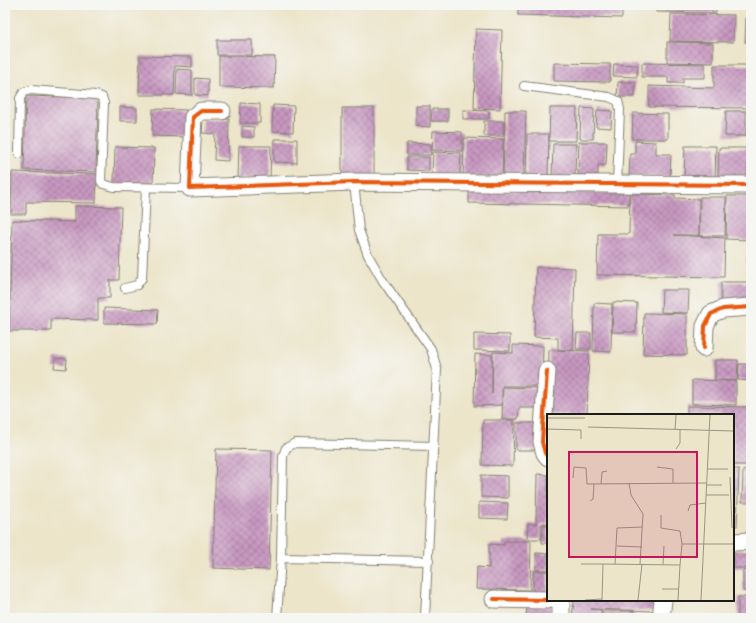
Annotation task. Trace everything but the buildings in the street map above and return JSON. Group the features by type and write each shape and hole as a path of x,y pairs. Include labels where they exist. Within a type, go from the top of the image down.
{"street":[{"path":"222,111 197,112 193,117 190,188 354,182 751,185"},
{"path":"704,348 705,326 711,314 723,309 751,307"},
{"path":"547,371 542,442 547,456"},
{"path":"734,542 751,541"},
{"path":"494,599 547,600"},
{"path":"561,601 561,618"},
{"path":"662,618 663,601"}],"lane":[{"path":"524,86 609,98 618,101 620,108 617,184"},
{"path":"19,154 20,98 24,92 31,90 96,94 102,97 104,103 102,182 108,187 190,188"},
{"path":"354,182 359,230 368,255 383,281 431,349 435,358 437,369 429,561 425,618"},
{"path":"125,288 137,285 142,278 146,188"},
{"path":"277,618 281,558 283,456 286,448 295,443 434,446"},
{"path":"281,558 429,561"}],"cycle path":[{"path":"222,111 201,111 193,117 190,188 354,182 751,185"},
{"path":"704,348 705,326 711,314 723,309 751,307"},
{"path":"547,371 542,442 547,456"},
{"path":"494,599 547,600"}]}
